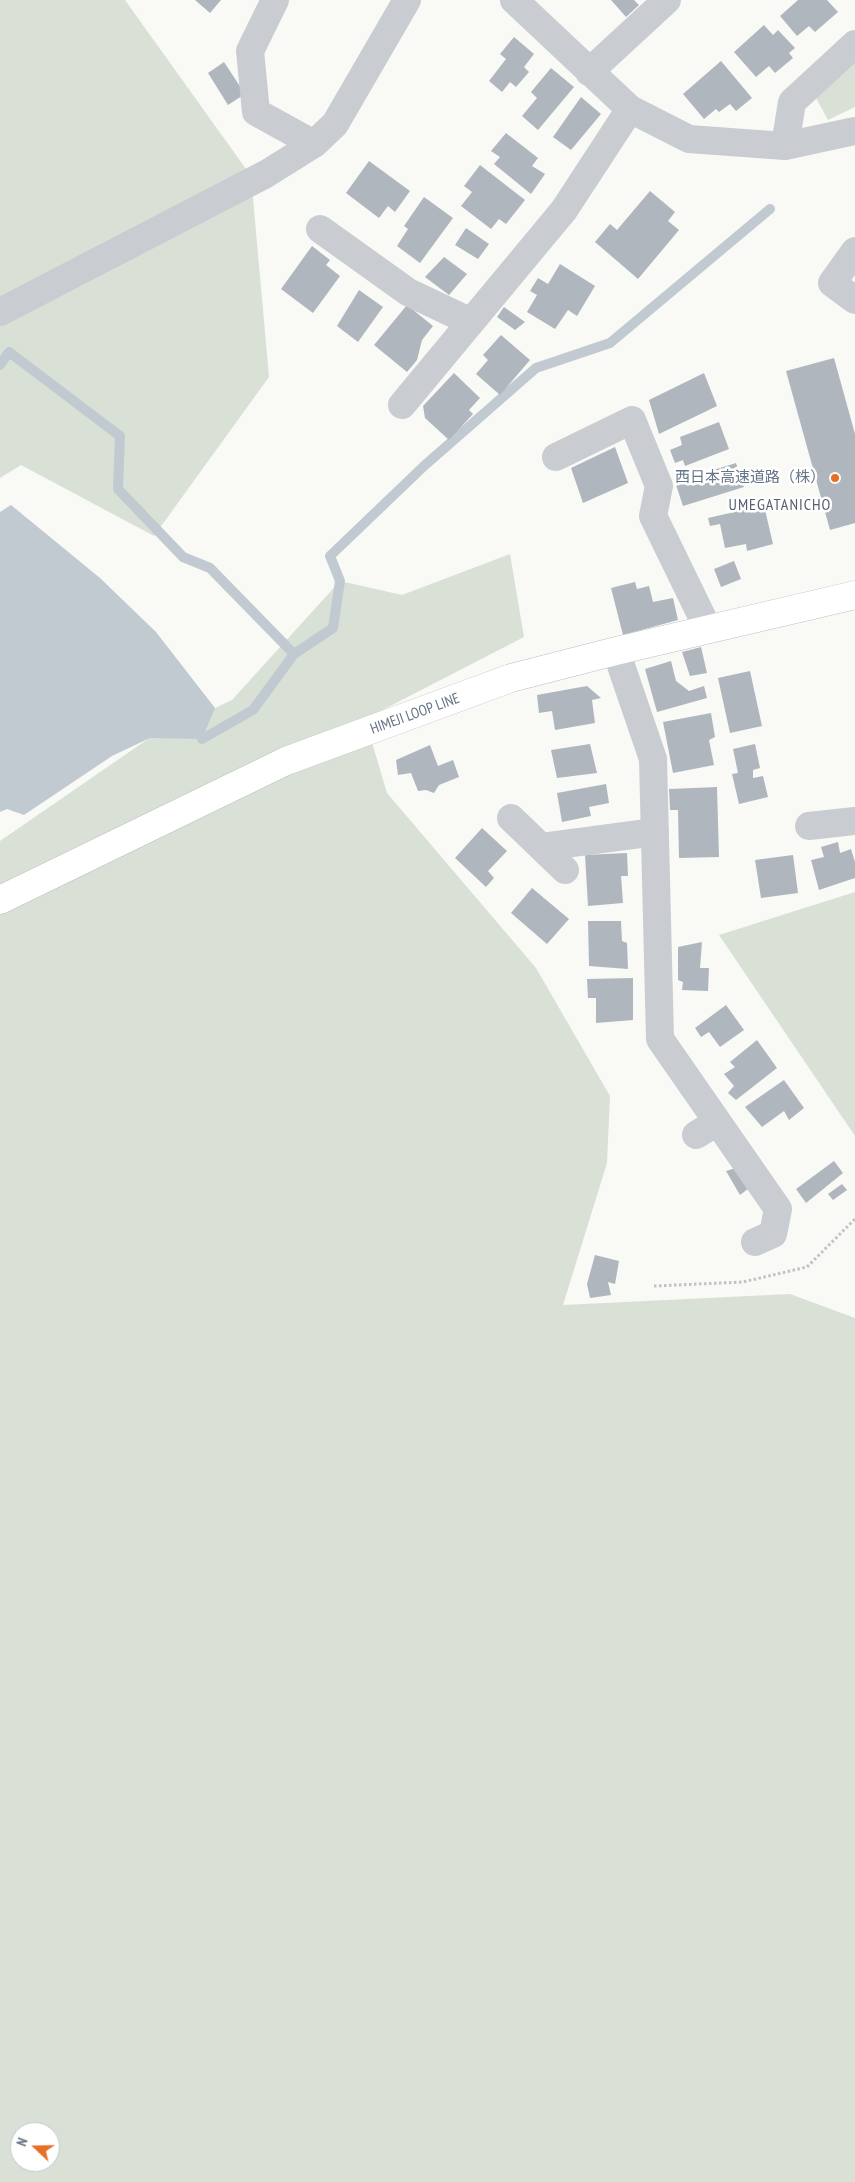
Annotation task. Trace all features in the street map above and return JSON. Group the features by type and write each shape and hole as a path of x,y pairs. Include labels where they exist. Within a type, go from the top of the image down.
{"main road":[{"name":"HIMEJI LOOP LINE","path":"0,900 286,761 511,678 616,651 855,595"}],"street":[{"path":"275,0 250,51 256,112 314,144"},
{"path":"0,312 266,174 314,144 335,124 408,0"},
{"path":"514,0 589,72 630,108 689,139 785,146 855,131"},
{"path":"589,72 667,0"},
{"path":"785,146 792,102 855,44"},
{"path":"402,405 564,210 630,108"},
{"path":"320,229 408,292 470,322"},
{"path":"855,251 832,283 855,300"},
{"path":"556,457 632,420 659,486 653,516 708,629"},
{"path":"616,651 653,759 660,1039 707,1129 778,1210 774,1234 755,1242"},
{"path":"511,818 565,870"},
{"path":"809,826 855,821"},
{"path":"542,847 655,832"}],"shaded area":[{"path":"0,0 125,0 251,176 269,377 154,536 21,465 0,478"},
{"path":"855,62 855,107 828,120 816,98"},
{"path":"11,505 100,578 156,632 215,708 202,739 150,738 112,756 24,815 7,809 0,812 0,512"},
{"path":"510,554 524,637 365,719 387,793 536,968 610,1096 607,1163 563,1305 790,1294 855,1318 855,2182 0,2182 0,841 148,739 232,700 340,581 402,595"},
{"path":"855,892 855,1136 719,935"}],"building":[{"path":"195,0 221,0 210,13"},
{"path":"611,0 634,0 639,5 626,17"},
{"path":"798,0 827,0 838,12 815,32 809,26 797,36 780,16"},
{"path":"764,25 773,35 778,30 795,48 789,53 793,58 775,73 769,66 756,77 734,52"},
{"path":"514,37 534,54 524,67 529,72 516,87 510,82 502,92 489,81 506,59 500,54"},
{"path":"721,61 752,98 736,111 730,104 719,112 716,109 704,119 683,94"},
{"path":"224,62 245,94 228,105 208,73"},
{"path":"551,68 574,87 538,130 522,116 537,98 531,92"},
{"path":"581,97 601,114 571,150 553,137"},
{"path":"506,133 538,158 532,166 545,174 531,194 494,164 500,157 491,151"},
{"path":"369,161 410,191 395,212 388,206 379,218 346,193"},
{"path":"480,165 525,200 506,224 499,219 491,229 461,206 472,192 464,186"},
{"path":"650,191 675,212 668,221 679,230 638,279 595,242 610,224 617,230"},
{"path":"424,197 453,218 420,263 397,246 408,229 404,226"},
{"path":"466,228 489,244 478,259 455,245"},
{"path":"312,246 330,260 326,265 340,276 313,313 281,289"},
{"path":"444,257 467,274 449,295 425,277"},
{"path":"560,264 595,286 577,316 568,310 555,329 527,312 537,295 530,291 538,278 548,284"},
{"path":"359,290 383,307 358,342 337,326"},
{"path":"407,305 433,326 422,340 417,360 407,372 374,345"},
{"path":"504,307 525,322 515,330 497,317"},
{"path":"501,335 530,360 500,395 476,374 488,360 483,355"},
{"name":"西日本高速道路（株）","path":"834,358 855,434 855,523 830,530 786,371"},
{"path":"454,373 480,398 469,410 473,414 449,440 425,418 423,406"},
{"path":"704,373 717,406 659,434 649,400"},
{"path":"719,422 729,449 685,466 683,460 675,463 670,450 682,445 680,437"},
{"path":"615,447 628,483 583,503 571,468"},
{"path":"736,463 744,487 683,506 675,482"},
{"path":"762,497 773,544 747,551 746,544 725,548 720,524 710,526 708,518 739,511 737,504"},
{"path":"734,561 741,579 721,587 714,569"},
{"path":"635,582 637,589 649,586 653,602 673,598 678,620 623,635 611,588"},
{"path":"701,647 707,673 690,676 682,652"},
{"path":"671,661 676,681 689,691 704,686 707,698 657,712 645,669"},
{"path":"750,671 762,726 730,733 718,678"},
{"path":"587,686 601,698 592,700 595,723 555,730 552,711 539,713 537,695"},
{"path":"711,713 715,737 709,740 714,765 673,773 663,722"},
{"path":"590,744 597,773 557,778 551,750"},
{"path":"755,744 760,768 753,770 753,778 763,776 768,797 739,804 732,774 738,773 733,749"},
{"path":"430,745 438,766 453,760 459,777 439,785 434,793 426,790 418,791 411,773 398,775 396,760"},
{"path":"606,784 609,803 589,807 591,816 562,822 557,793"},
{"path":"717,787 719,857 679,858 678,810 670,810 669,789"},
{"path":"482,828 507,851 488,871 494,878 486,887 455,858"},
{"path":"838,842 840,853 851,849 855,862 855,878 819,890 811,860 824,857 821,847"},
{"path":"627,853 628,876 621,876 623,903 588,906 585,855"},
{"path":"793,855 798,893 761,898 755,860"},
{"path":"532,888 569,919 547,944 511,913"},
{"path":"588,921 621,921 622,941 627,943 628,969 589,966"},
{"path":"702,942 700,968 709,968 708,991 682,990 683,982 678,980 678,947"},
{"path":"633,978 633,1020 596,1023 596,998 588,998 587,979"},
{"path":"726,1005 744,1030 720,1047 709,1032 701,1037 695,1028"},
{"path":"757,1040 777,1068 736,1100 728,1093 734,1086 724,1074 735,1067 730,1062"},
{"path":"784,1080 804,1108 789,1120 784,1111 762,1127 745,1107"},
{"path":"834,1161 843,1173 806,1203 796,1189"},
{"path":"736,1168 749,1188 740,1195 726,1171"},
{"path":"842,1184 847,1190 833,1200 828,1194"},
{"path":"595,1255 619,1261 615,1284 608,1282 611,1295 590,1298 587,1284"}],"waterway":[{"path":"202,739 253,710 294,654 333,628 340,581 330,556 424,466 536,368 610,343 770,209"},
{"path":"0,365 9,352 120,436 118,489 183,557 210,568 294,654"}],"place":[{"name":"西日本高速道路（株）","path":"835,478"}],"district":[{"name":"UMEGATANICHO","path":"780,505"}]}
